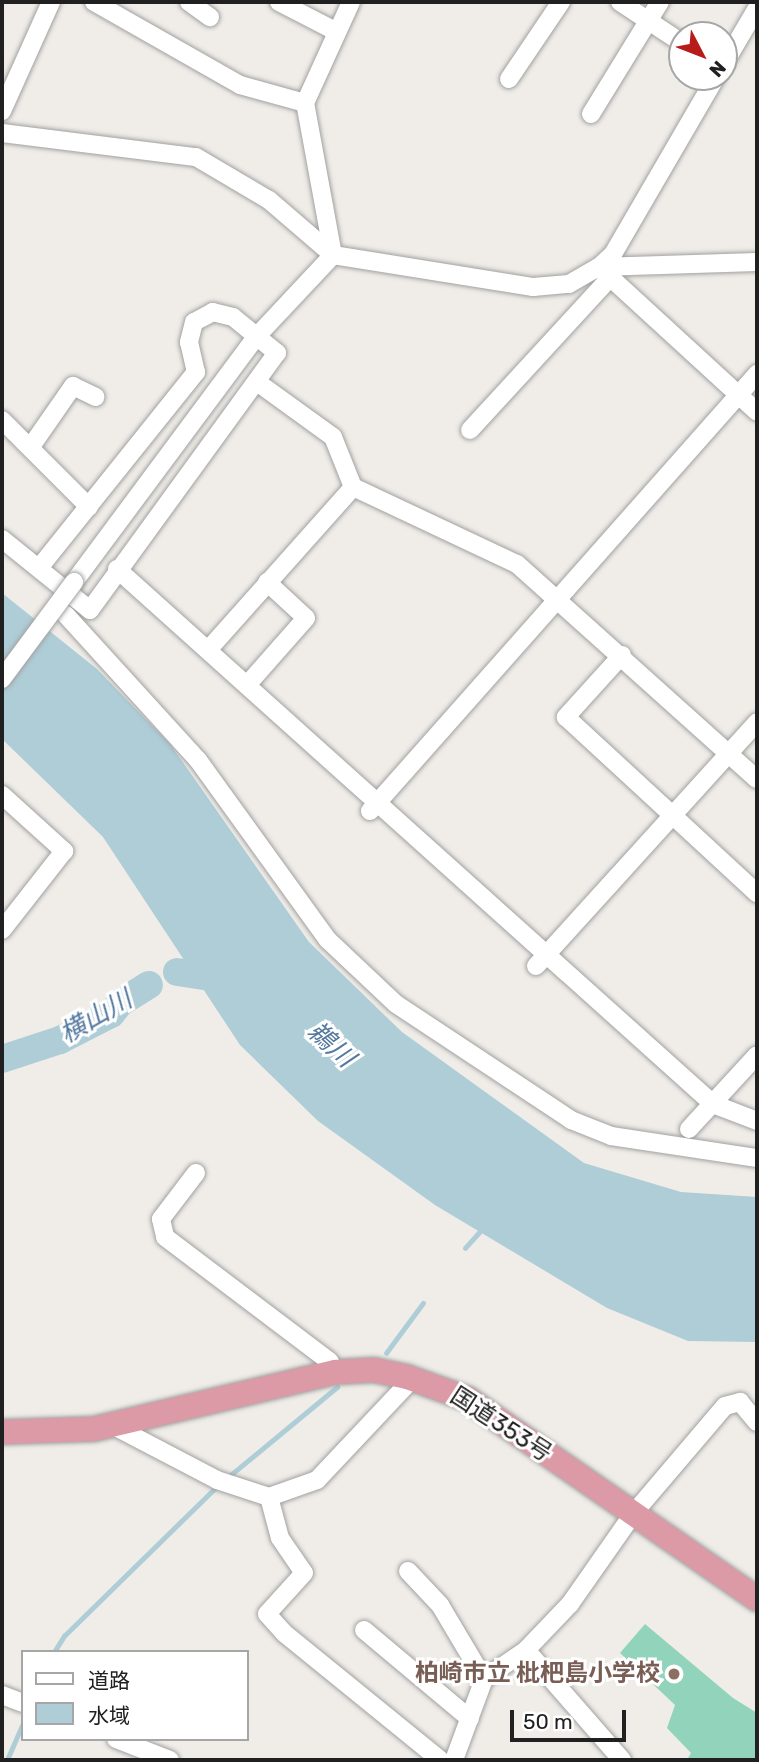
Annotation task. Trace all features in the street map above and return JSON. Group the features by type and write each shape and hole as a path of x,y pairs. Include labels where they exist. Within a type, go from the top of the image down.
{"highway":[{"name":"国道353号","path":"2,1432 82,1431 336,1372 374,1370 413,1378 468,1399 757,1599"}],"street":[{"path":"2,111 51,2"},
{"path":"94,2 240,85 305,103"},
{"path":"189,2 210,17"},
{"path":"279,2 337,32"},
{"path":"333,255 305,103 351,2"},
{"path":"509,79 561,2"},
{"path":"620,2 668,33"},
{"path":"591,114 660,2"},
{"path":"738,40 757,8"},
{"path":"470,430 604,273 708,91"},
{"path":"2,133 196,157 269,200 333,255 533,287 569,284 604,273 757,262"},
{"path":"2,679 257,336 333,255"},
{"path":"604,273 757,412"},
{"path":"2,539 90,610 117,569 277,354 257,336 223,314 213,312 194,321 189,342 196,372 39,568"},
{"path":"374,806 757,374"},
{"path":"257,382 333,437 353,486 517,564 560,598 757,779"},
{"path":"32,445 73,386 96,397"},
{"path":"2,420 32,445 89,507"},
{"path":"208,650 353,486"},
{"path":"117,569 247,685 542,960 713,1104 757,1121"},
{"path":"247,685 306,618 267,582"},
{"path":"66,615 198,760 328,940 396,1004 571,1120 611,1136 757,1158"},
{"path":"622,655 566,717 757,893"},
{"path":"542,960 757,723"},
{"path":"2,795 64,851 2,930"},
{"path":"689,1129 757,1055"},
{"path":"196,1173 161,1219 164,1237 319,1353 336,1372"},
{"path":"112,1425 223,1482 269,1497 317,1480 413,1378"},
{"path":"454,1760 484,1679 526,1650 570,1604 633,1514 725,1406 740,1402 757,1422"},
{"path":"269,1497 280,1538 304,1573 267,1614 284,1633 440,1760"},
{"path":"408,1571 440,1605 484,1679"},
{"path":"364,1630 470,1719"},
{"path":"526,1650 622,1760"},
{"path":"2,1695 21,1702"},
{"path":"121,1741 159,1758"}],"green space":[{"name":"柏崎市立 枇杷島小学校","path":"645,1624 733,1698 757,1713 757,1760 687,1760 691,1753 667,1728 675,1705 620,1653"}],"water":[{"name":"鵜川","path":"2,593 97,669 170,744 309,942 402,1032 584,1163 681,1192 757,1197 757,1342 688,1341 607,1308 435,1205 318,1121 240,1045 103,837 2,739"}],"waterway":[{"name":"横山川","path":"177,972 231,980"},
{"name":"横山川","path":"2,1059 60,1040 111,1014 120,1003 149,985"},
{"path":"465,1248 483,1228"},
{"path":"386,1353 423,1303"},
{"path":"227,1478 337,1387"},
{"path":"55,1650 64,1636 218,1485"},
{"path":"7,1760 21,1728"}],"place":[{"name":"柏崎市立 枇杷島小学校","path":"674,1674"}]}
